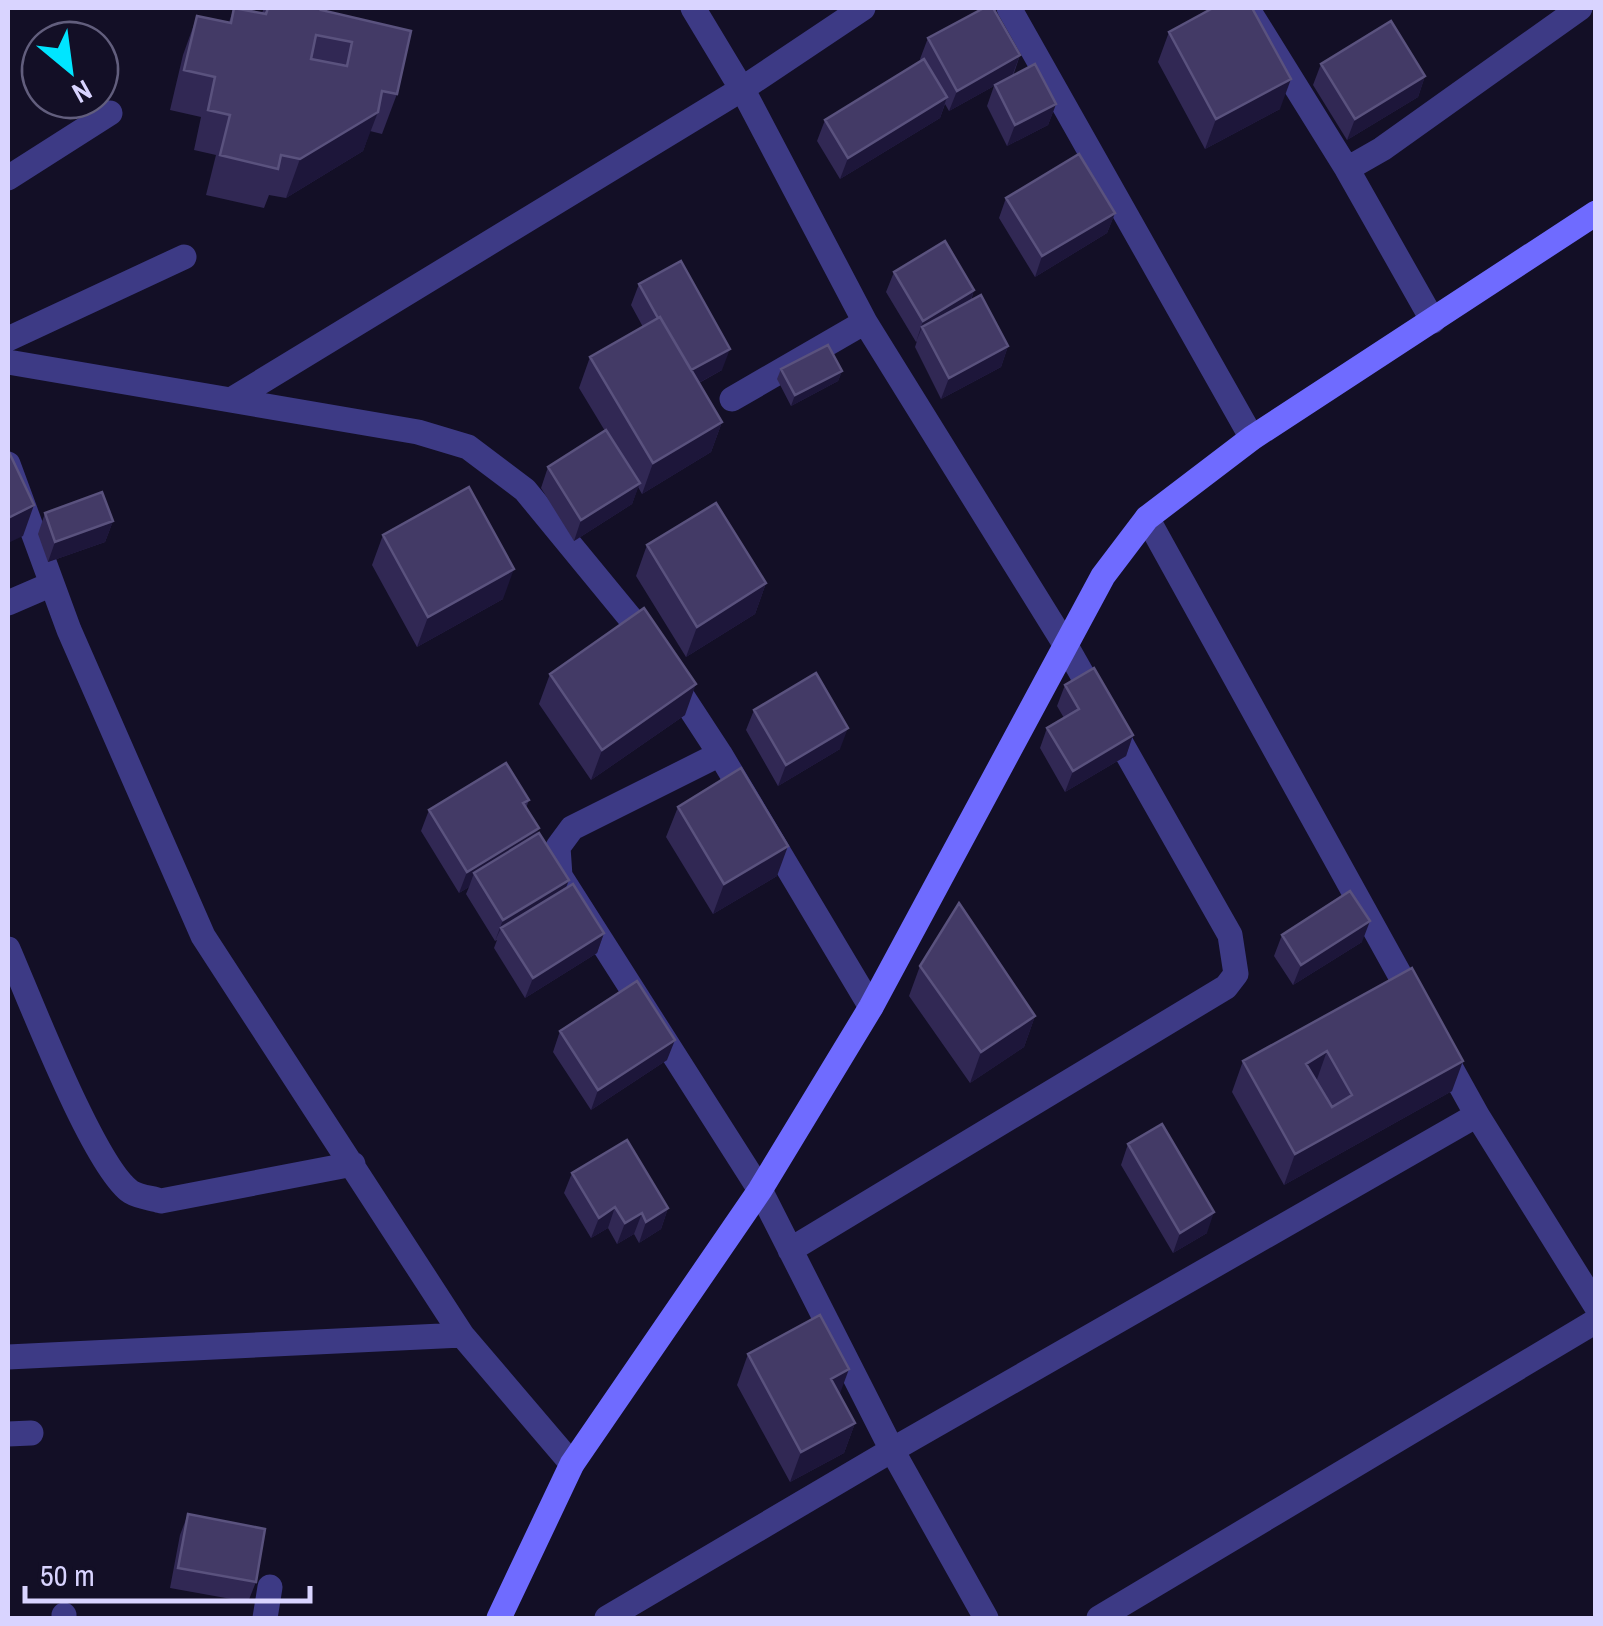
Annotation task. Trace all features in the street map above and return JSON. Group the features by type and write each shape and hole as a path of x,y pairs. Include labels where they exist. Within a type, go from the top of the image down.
{"street":[{"path":"693,8 742,89 865,322 1066,646 1230,935 1236,974 1226,986 790,1250"},
{"path":"231,400 742,89 863,8"},
{"path":"1009,8 1252,438"},
{"path":"1247,8 1347,169 1433,321"},
{"path":"1347,169 1382,149 1580,8"},
{"path":"8,178 98,120"},
{"path":"499,1618 572,1464 760,1190 871,1008 1103,576 1147,518 1252,438 1596,212"},
{"path":"8,338 184,257"},
{"path":"732,399 865,322"},
{"path":"8,362 418,432 468,447 525,490 632,619 720,754 871,1008"},
{"path":"8,464 52,584 150,821 203,936 462,1335 572,1464"},
{"path":"1147,518 1477,1114 1596,1306"},
{"path":"8,603 52,584"},
{"path":"720,754 572,828 558,847 560,876 760,1190 892,1450 986,1618"},
{"path":"8,949 50,1050 106,1164 132,1192 161,1201 353,1164"},
{"path":"607,1618 1477,1114"},
{"path":"1098,1618 1596,1321"},
{"path":"8,1358 462,1335"},
{"path":"265,1618 270,1586"}],"building":[{"path":"234,8 266,14 268,8 322,8 411,31 397,94 382,91 378,112 300,159 281,155 278,169 220,155 230,115 208,110 215,77 184,70 197,16 231,23","holes":["316,35 352,42 347,66 311,59"]},
{"path":"984,8 993,8 1020,55 957,91 928,38"},
{"path":"1213,8 1252,8 1291,79 1216,119 1169,32"},
{"path":"1391,21 1425,76 1355,119 1321,64"},
{"path":"924,59 947,97 848,158 825,120"},
{"path":"1035,64 1056,104 1015,125 995,85"},
{"path":"1079,154 1115,213 1042,256 1006,198"},
{"path":"945,241 974,290 923,321 894,272"},
{"path":"681,261 730,349 691,370 639,284"},
{"path":"981,295 1008,346 949,378 922,327"},
{"path":"660,317 722,422 653,463 590,357"},
{"path":"828,345 842,371 795,395 781,369"},
{"path":"606,430 640,483 581,520 548,467"},
{"path":"8,450 34,505 8,518"},
{"path":"469,487 514,569 428,617 383,535"},
{"path":"102,492 113,521 55,542 45,513"},
{"path":"716,503 766,583 697,627 647,545"},
{"path":"644,608 696,684 602,750 550,674"},
{"path":"1094,668 1133,735 1073,771 1047,728 1079,709 1065,685"},
{"path":"816,673 848,728 786,765 754,710"},
{"path":"506,763 529,800 523,803 539,828 467,872 429,810"},
{"path":"741,768 788,846 724,884 678,807"},
{"path":"539,833 569,880 503,920 474,873"},
{"path":"573,884 604,933 533,978 501,928"},
{"path":"1350,891 1370,921 1301,965 1282,935"},
{"path":"959,903 1035,1016 981,1052 920,966"},
{"path":"1412,968 1463,1061 1295,1154 1243,1061","holes":["1327,1051 1352,1095 1332,1107 1306,1064"]},
{"path":"637,981 675,1040 598,1090 560,1031"},
{"path":"1162,1124 1214,1212 1180,1233 1128,1144"},
{"path":"627,1140 668,1208 646,1222 642,1213 625,1223 615,1207 599,1218 572,1173"},
{"path":"820,1315 849,1369 831,1379 855,1423 801,1452 748,1354"},
{"path":"188,1514 265,1529 256,1582 178,1568"}]}
